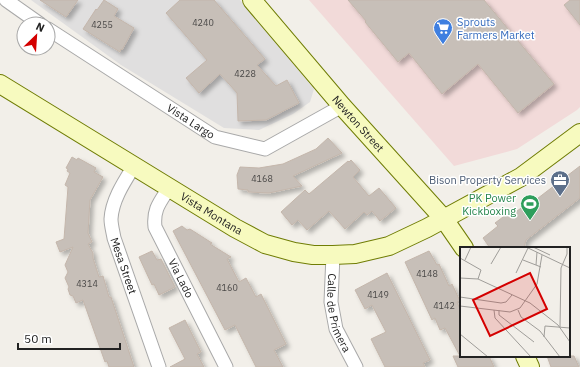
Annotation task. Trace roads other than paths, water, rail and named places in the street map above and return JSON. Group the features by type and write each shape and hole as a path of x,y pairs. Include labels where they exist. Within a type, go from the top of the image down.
{"street":[{"path":"6,0 29,16"},
{"name":"Newton Street","path":"252,0 342,106 444,219 463,247"},
{"name":"Vista Largo","path":"56,34 215,137 265,149 342,106"},
{"name":"Vista Montana","path":"0,84 235,228 265,244 294,252 313,255 355,254 389,246 444,219 521,177 580,133"},
{"name":"Mesa Street","path":"134,166 123,182 116,199 112,219 114,238 159,367"},
{"name":"Via Lado","path":"169,188 156,209 154,217 155,226 226,367"},
{"name":"Calle de Primera","path":"333,255 330,302 334,323 356,367"},
{"path":"525,357 530,367"}],"place":[{"name":"Sprouts Farmers Market","path":"443,45"},
{"name":"Bison Property Services","path":"560,197"},
{"name":"PK Power Kickboxing","path":"530,221"}]}
